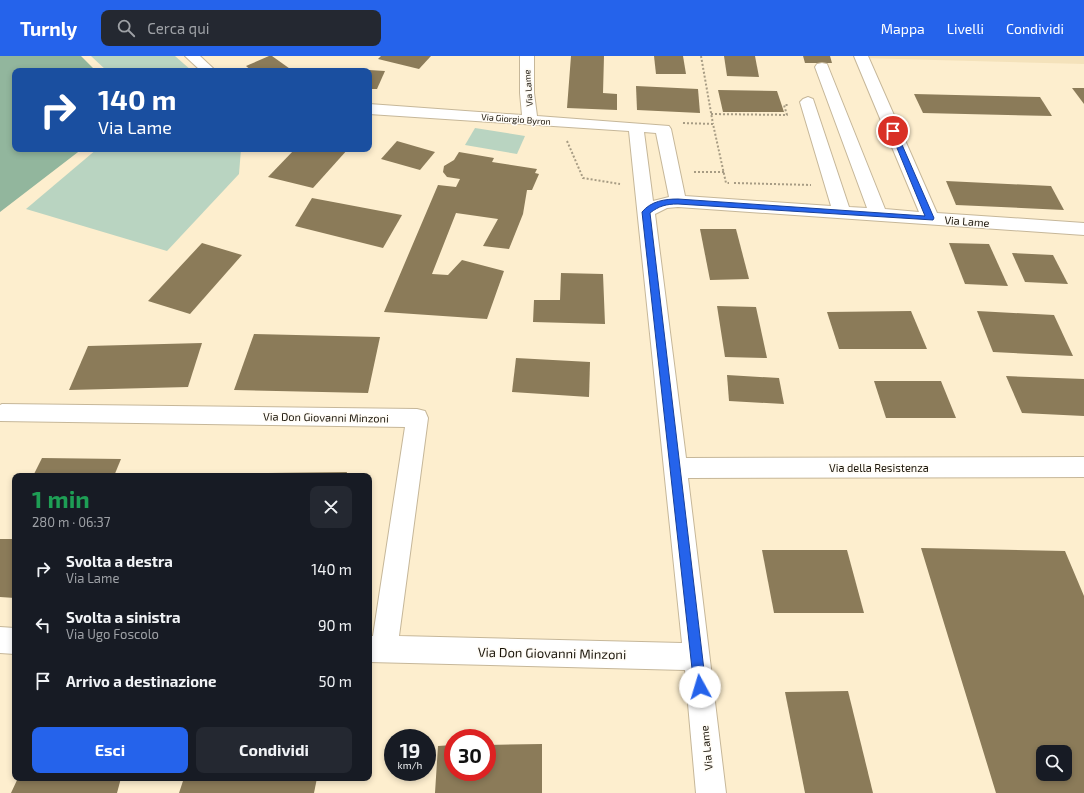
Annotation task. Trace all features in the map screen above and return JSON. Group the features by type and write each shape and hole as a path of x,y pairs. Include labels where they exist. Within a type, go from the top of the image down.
{"street":[{"name":"Via Lame","path":"527,56 527,93 530,120"},
{"path":"862,56 930,218"},
{"path":"195,57 206,68"},
{"path":"822,67 878,215"},
{"path":"808,104 842,212"},
{"name":"Via Giorgio Byron","path":"372,109 663,129 678,201"},
{"path":"636,128 646,212"},
{"name":"Via Lame","path":"711,793 697,657 646,212 655,205 678,201 1084,229"},
{"name":"Via Don Giovanni Minzoni","path":"2,413 417,418 376,649 697,657"},
{"name":"Via della Resistenza","path":"675,468 1084,467"},
{"path":"0,640 12,640"}],"path":[{"path":"701,56 711,114 726,183 813,185"},
{"path":"711,114 787,115 784,105 808,104"},
{"path":"679,123 713,124"},
{"path":"566,138 583,178 627,184"},
{"path":"694,172 724,172"}],"shaded area":[{"path":"861,56 1084,56 1084,64 862,58"}],"green space":[{"path":"0,56 81,56 93,68 12,68 12,152 78,152 0,212"},
{"path":"91,56 175,56 189,68 104,68"},
{"path":"475,128 525,136 517,154 465,145"},
{"path":"93,152 241,152 239,174 167,251 26,209"}],"building":[{"path":"272,56 289,68 248,68 246,66"},
{"path":"381,56 431,56 419,69 378,59"},
{"path":"571,56 604,56 603,93 617,94 617,110 567,108"},
{"path":"654,56 683,56 686,74 656,74"},
{"path":"724,56 755,56 759,77 727,76"},
{"path":"803,56 830,56 832,63 805,63"},
{"path":"372,70 385,71 377,89 372,89"},
{"path":"636,86 698,89 700,113 637,110"},
{"path":"1072,88 1084,88 1084,104"},
{"path":"718,90 777,91 784,112 723,112"},
{"path":"914,94 1040,97 1052,116 923,113"},
{"path":"397,141 435,152 420,170 381,159"},
{"path":"292,152 345,152 313,188 268,177"},
{"path":"459,152 494,158 492,162 537,169 535,173 539,174 532,190 527,190 523,214 509,249 483,246 498,219 456,213 432,274 448,275 462,260 504,271 487,319 384,312 438,185 456,187 460,179 447,177 443,172 444,166 454,160"},
{"path":"946,181 1051,186 1064,210 956,205"},
{"path":"312,198 402,215 383,248 295,226"},
{"path":"700,229 736,229 749,279 710,280"},
{"path":"202,243 242,255 190,314 148,301"},
{"path":"949,243 989,244 1008,286 965,284"},
{"path":"1012,253 1053,255 1068,284 1025,282"},
{"path":"561,273 603,274 605,324 533,322 534,300 560,300"},
{"path":"717,306 756,307 767,358 725,357"},
{"path":"911,311 927,349 839,349 827,312"},
{"path":"977,311 1054,315 1073,356 993,352"},
{"path":"254,334 380,337 368,393 234,390"},
{"path":"202,343 188,387 69,390 88,346"},
{"path":"516,358 590,362 589,397 512,392"},
{"path":"727,375 779,378 784,404 729,401"},
{"path":"1006,376 1084,379 1084,416 1022,413"},
{"path":"874,381 941,381 956,418 886,418"},
{"path":"42,458 121,459 115,473 34,473"},
{"path":"347,472 347,473 268,473"},
{"path":"0,539 12,539 12,598 0,597"},
{"path":"921,548 1065,551 1084,596 1084,793 996,793"},
{"path":"762,550 847,550 864,613 774,613"},
{"path":"848,691 873,793 805,793 785,692"},
{"path":"542,744 542,793 435,793 438,746 444,746 444,781 496,781 496,745"},
{"path":"17,781 120,781 117,793 11,793"},
{"path":"183,781 316,781 314,793 179,793"}],"route":[{"path":"700,687 646,212 655,205 678,201 930,218 893,131"}]}
